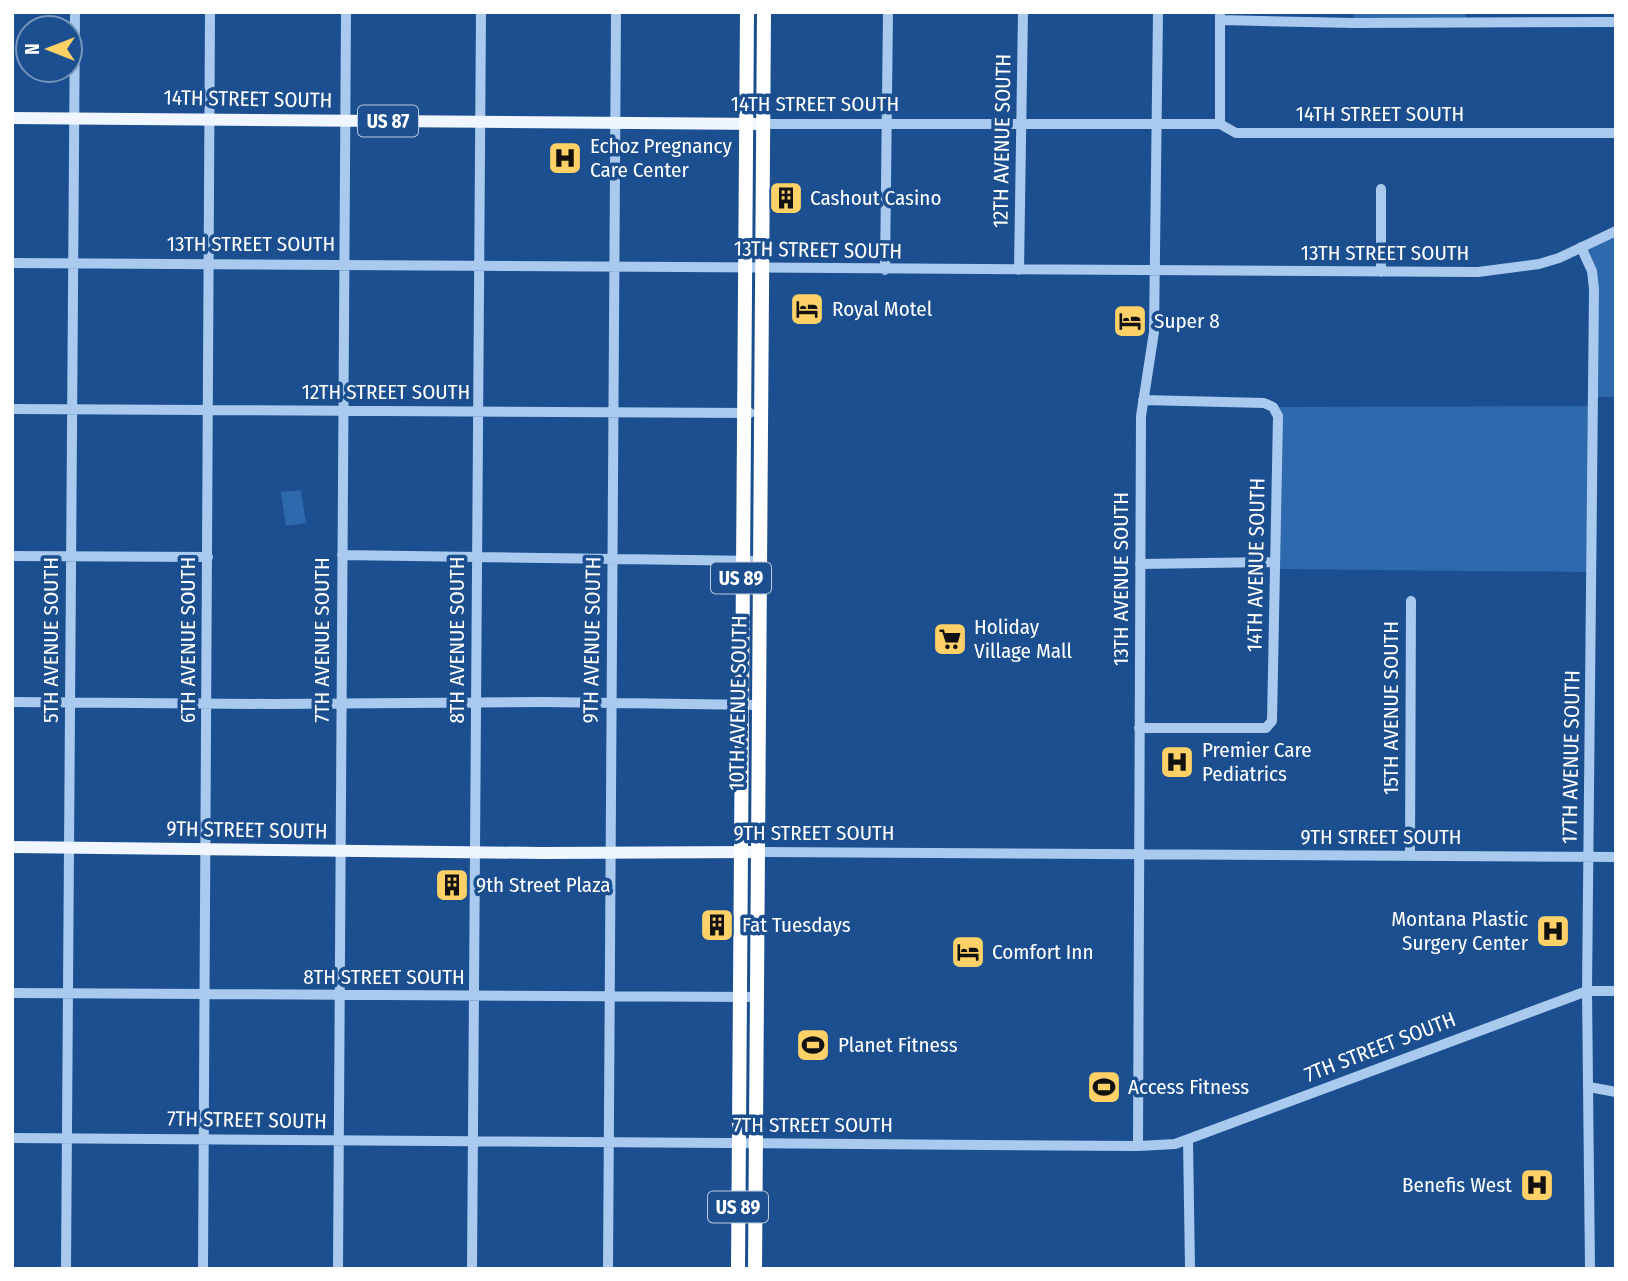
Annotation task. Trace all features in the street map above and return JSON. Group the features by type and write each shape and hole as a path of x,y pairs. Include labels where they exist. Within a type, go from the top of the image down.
{"highway":[{"name":"10TH AVENUE SOUTH","path":"738,1269 747,12"},
{"name":"10TH AVENUE SOUTH","path":"755,1269 764,12"}],"main road":[{"name":"14TH STREET SOUTH","path":"12,118 764,124"},
{"name":"9TH STREET SOUTH","path":"12,847 757,852"}],"street":[{"name":"5TH AVENUE SOUTH","path":"66,1269 72,118 75,12"},
{"name":"6TH AVENUE SOUTH","path":"203,1269 210,12"},
{"name":"7TH AVENUE SOUTH","path":"338,1269 346,12"},
{"name":"8TH AVENUE SOUTH","path":"472,1269 481,12"},
{"name":"9TH AVENUE SOUTH","path":"608,1269 616,12"},
{"path":"885,270 888,12"},
{"name":"12TH AVENUE SOUTH","path":"1019,271 1023,12"},
{"name":"13TH AVENUE SOUTH","path":"1138,1146 1140,564 1143,400 1154,331 1158,12"},
{"path":"1220,124 1220,16 1353,23 1616,22"},
{"name":"14TH STREET SOUTH","path":"764,124 1220,124 1236,133 1616,133"},
{"path":"1381,189 1381,272"},
{"name":"13TH STREET SOUTH","path":"12,263 1478,272 1539,264 1616,231"},
{"name":"17TH AVENUE SOUTH","path":"1581,247 1592,271 1594,289 1587,991 1590,1269"},
{"name":"14TH AVENUE SOUTH","path":"1139,728 1266,728 1272,721 1278,416 1273,407 1264,403 1143,400"},
{"name":"12TH STREET SOUTH","path":"12,409 760,413"},
{"path":"342,555 761,561"},
{"path":"12,556 208,557"},
{"path":"1140,564 1275,562"},
{"name":"15TH AVENUE SOUTH","path":"1410,856 1411,601"},
{"path":"12,702 759,705"},
{"name":"9TH STREET SOUTH","path":"757,852 1616,857"},
{"path":"1587,991 1616,991"},
{"name":"7TH STREET SOUTH","path":"12,1138 738,1144 1175,1144 1587,991"},
{"name":"8TH STREET SOUTH","path":"12,993 756,998"},
{"path":"1588,1087 1616,1092"},
{"path":"1188,1140 1190,1269"}],"shaded area":[{"path":"1353,12 1466,12 1466,23 1353,23"},
{"path":"1616,230 1616,397 1593,397 1594,289 1581,247"},
{"path":"1593,406 1592,572 1275,569 1273,407"},
{"path":"301,490 306,523 286,526 281,492"}],"place":[{"name":"Echoz Pregnancy Care Center","path":"565,158"},
{"name":"Cashout Casino","path":"786,198"},
{"name":"Royal Motel","path":"807,309"},
{"name":"Super 8","path":"1130,321"},
{"name":"Holiday Village Mall","path":"950,639"},
{"name":"Premier Care Pediatrics","path":"1177,762"},
{"name":"9th Street Plaza","path":"452,885"},
{"name":"Fat Tuesdays","path":"717,925"},
{"name":"Montana Plastic Surgery Center","path":"1553,931"},
{"name":"Comfort Inn","path":"968,952"},
{"name":"Planet Fitness","path":"813,1045"},
{"name":"Access Fitness","path":"1104,1087"},
{"name":"Benefis West","path":"1537,1185"}]}
